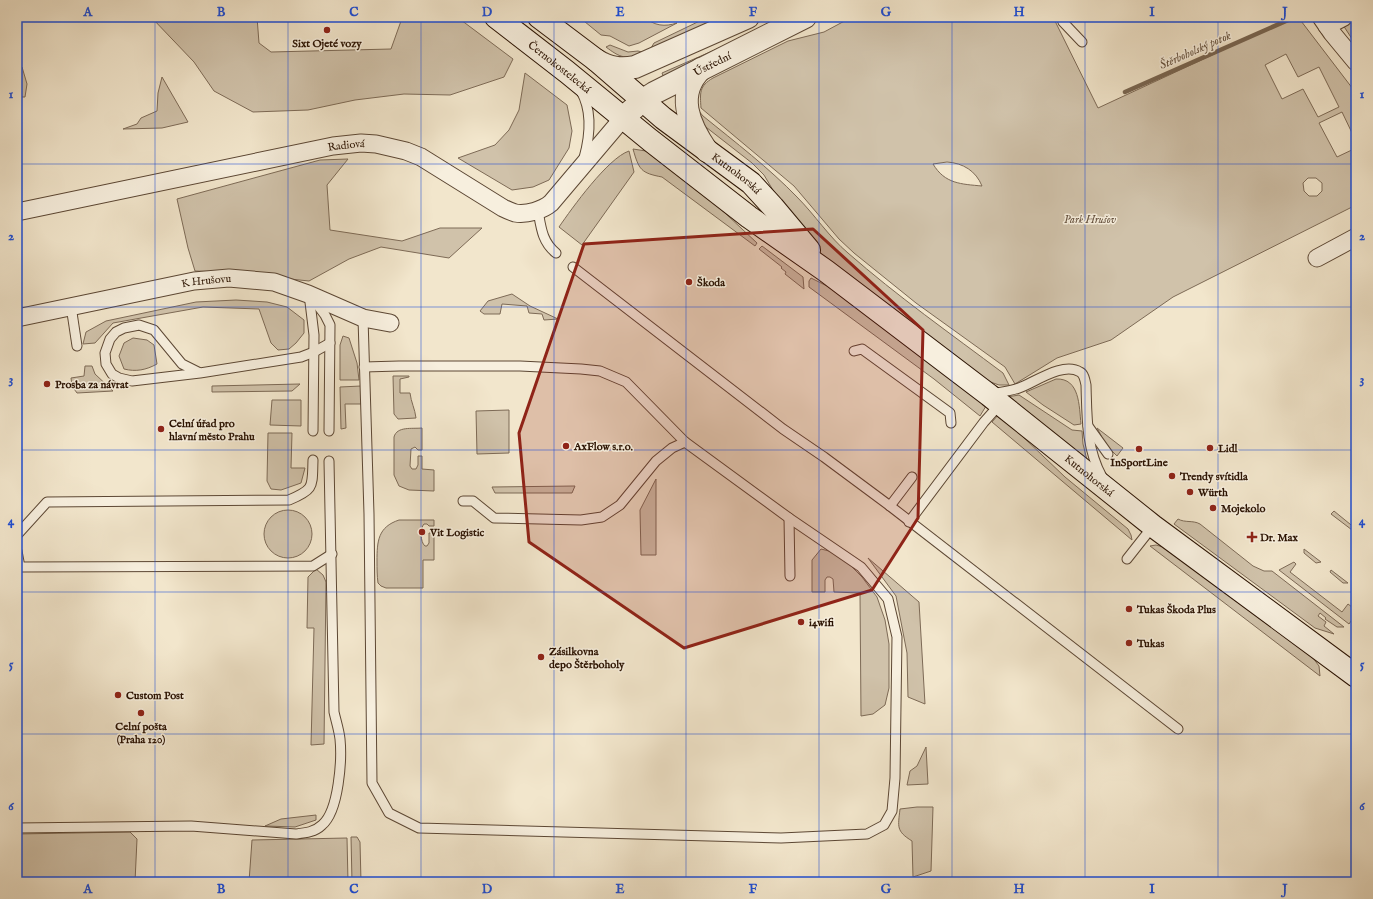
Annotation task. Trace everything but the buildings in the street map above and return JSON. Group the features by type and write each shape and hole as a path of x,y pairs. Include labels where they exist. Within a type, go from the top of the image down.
{"main road":[{"name":"Černokostelecká","path":"496,17 623,118"},
{"path":"539,17 605,66 624,68 639,66 748,17"},
{"name":"Ústřední","path":"638,96 654,93 805,17"},
{"path":"596,60 638,96"},
{"path":"623,118 638,96 640,74 651,60"},
{"path":"701,69 690,82 687,104 694,129 707,150"},
{"name":"Kutnohorská","path":"638,96 663,118 751,183 826,271"},
{"name":"Kutnohorská","path":"623,118 749,217 826,271 994,400 1153,526 1356,676"}],"street":[{"path":"1344,17 1324,21 1356,62"},
{"path":"538,211 551,203 623,118"},
{"name":"Radiová","path":"17,212 333,146 361,143 391,147 421,157 503,208 516,213 538,211"},
{"path":"1317,258 1356,237"},
{"name":"K Hrušovu","path":"17,318 194,281 213,279 260,280 274,282 308,294 363,318 390,323"}],"lane":[{"path":"1061,17 1063,22 1082,42"},
{"path":"567,72 582,92 589,113 589,138 581,168"},
{"path":"538,211 544,239 556,253"},
{"path":"573,267 611,298 783,429 824,456 890,506 1178,729"},
{"path":"308,294 330,325 329,431"},
{"path":"308,294 314,323 313,430"},
{"path":"71,306 77,346"},
{"path":"363,318 364,367 369,514 372,783 389,813 419,828 781,838 867,834 884,825 892,811 895,778 897,637 888,599 861,566 789,518 685,442 626,382 600,371 520,366 364,367"},
{"path":"200,373 182,364 154,330 139,325 124,328 116,332 110,339 105,353 106,364 112,374 119,378 132,381 200,373 301,357 314,352 330,342"},
{"path":"854,351 862,349 950,413 951,423"},
{"path":"909,522 984,422 994,400 1048,374 1061,370 1074,369 1080,372 1085,381 1088,439 1098,470 1109,491"},
{"path":"1088,426 1108,454"},
{"path":"463,501 473,501 494,518 581,520 602,517 620,505 656,461 672,448 685,442"},
{"path":"17,535 47,502 289,500 306,493 312,484 313,460"},
{"path":"17,828 191,826 296,834 310,832 323,825 335,802 340,769 340,739 334,712 329,461"},
{"path":"890,506 912,477"},
{"path":"789,518 790,576"},
{"path":"1127,559 1153,526"},
{"path":"17,551 20,566 313,566 332,554"}],"highlighted area":[{"path":"813,229 923,330 918,518 872,590 684,648 529,542 519,433 584,244"}],"green space":[{"path":"151,17 257,17 259,43 271,52 391,49 401,17 457,17 513,59 504,77 450,95 404,94 355,100 308,110 253,112 214,91 194,62"},
{"path":"579,17 645,17 648,20 660,25 677,23 639,43 629,46 610,36 601,35"},
{"path":"708,17 725,17 651,48 654,43"},
{"name":"Park Hrušov","path":"852,17 1053,17 1098,108 1294,17 1298,17 1356,93 1356,133 1353,135 1342,112 1319,123 1337,157 1356,148 1356,205 1173,297 1111,340 1057,358 1015,384 1005,367 916,303 854,253 839,239 794,186 701,108 701,90 708,81 788,41 824,32","holes":["1286,54 1298,77 1319,67 1339,107 1318,117 1303,89 1282,99 1265,65","947,162 964,166 973,172 982,186 954,182 943,176 933,164","1308,178 1316,178 1322,183 1322,191 1317,196 1309,196 1304,191 1303,183"]},
{"path":"1356,18 1356,45 1343,25"},
{"path":"610,45 628,52 642,52 637,55 623,57 606,47"},
{"path":"719,49 664,78 662,73"},
{"path":"17,65 22,67 27,84 25,97 17,97"},
{"path":"525,73 567,105 572,131 569,148 549,180 533,187 512,190 458,158 495,145 509,130 519,110"},
{"path":"162,77 188,122 162,128 123,129 137,124 141,118 157,111 158,93"},
{"path":"698,110 703,116 752,155 786,186 848,253 905,300 1003,373 1009,385 999,385 985,380 815,249 786,212 764,175 752,163 702,124"},
{"path":"633,149 646,151 709,198 757,243 755,246 662,177 645,172 639,166"},
{"path":"629,151 634,172 582,245 559,227 581,196 601,173 620,155"},
{"path":"348,159 327,185 330,230 402,241 440,228 482,228 449,258 381,247 349,259 309,281 224,272 195,271 188,248 177,199 320,160"},
{"path":"762,246 803,277 804,289 785,274 786,272 781,268 782,267 759,249"},
{"path":"811,278 837,291 986,406 980,416 934,379 809,287 809,281"},
{"path":"512,294 530,306 558,319 544,320 542,314 529,313 527,306 502,304 500,314 484,314 480,311 488,301"},
{"path":"236,300 267,302 287,307 304,320 304,333 289,349 278,350 271,343 259,309 203,307 113,323 95,343 83,344 86,332 106,321 196,302"},
{"path":"343,336 349,338 357,363 359,380 340,380 340,345"},
{"path":"133,338 147,340 154,345 157,364 141,370 124,369 119,356 124,343"},
{"path":"85,366 92,366 95,374 113,391 77,393 72,386 71,378 84,376"},
{"path":"393,376 409,376 400,379 400,393 410,393 416,418 398,419 394,414"},
{"path":"1056,379 1064,380 1070,383 1074,388 1079,402 1081,424 1074,425 1026,392"},
{"path":"300,384 292,391 212,392 212,386"},
{"path":"361,386 361,404 345,404 346,428 341,429 340,387"},
{"path":"1019,395 1072,430 1082,431 1083,444 1087,460 1007,397"},
{"path":"272,400 301,400 301,426 270,425"},
{"path":"509,410 509,453 477,454 476,411"},
{"path":"999,414 1065,477 1128,529 1132,540 992,422"},
{"path":"422,428 422,450 418,450 415,447 411,449 410,466 412,469 416,469 418,465 418,456 422,456 422,469 434,470 434,491 409,490 399,486 394,475 394,437 396,433 405,429"},
{"path":"1097,428 1123,448 1117,456 1106,445"},
{"path":"268,433 292,433 291,468 305,468 301,483 281,490 271,489 267,481"},
{"path":"656,479 656,555 641,555 640,510"},
{"path":"575,486 572,493 495,493 492,487"},
{"path":"283,510 293,510 305,517 312,529 312,539 305,551 293,558 283,558 275,554 268,547 264,539 264,529 268,521 275,514"},
{"path":"1334,511 1356,529 1356,533 1331,514"},
{"path":"1178,519 1200,524 1253,566 1264,571 1272,571 1344,627 1337,627 1325,619 1326,618 1320,613 1318,616 1326,622 1324,626 1334,634 1315,628 1174,524"},
{"path":"399,520 434,520 434,526 424,524 421,532 421,538 425,546 429,543 429,533 434,533 434,560 423,560 423,588 386,588 378,583 378,541 383,531 387,527"},
{"path":"1156,545 1163,547 1313,658 1319,666 1320,676 1150,546"},
{"path":"821,549 833,552 850,565 862,577 877,597 885,620 889,644 889,688 885,705 873,714 861,716 860,593 834,592 833,579 830,577 827,577 825,580 825,592 812,592 812,560"},
{"path":"1304,549 1321,562 1316,563 1304,553"},
{"path":"868,558 919,602 925,704 908,697 907,653 896,596"},
{"path":"1294,562 1296,564 1290,572 1342,612 1348,604 1356,610 1356,614 1349,624 1279,570"},
{"path":"316,569 323,575 326,582 324,744 311,745 314,628 307,628 308,577"},
{"path":"1331,570 1348,583 1343,583 1330,572"},
{"path":"926,747 928,784 907,785 910,771 917,766"},
{"path":"933,807 931,871 913,877 912,841 903,834 899,828 899,820 900,809"},
{"path":"316,815 316,820 295,827 265,826 281,819"},
{"path":"130,832 137,839 135,882 17,882 17,834"},
{"path":"351,837 357,837 360,842 361,882 352,882"},
{"path":"347,838 348,882 249,882 252,840"}],"waterway":[{"name":"Štěrboholský potok","path":"1125,92 1295,17"}],"place":[{"name":"Sixt Ojeté vozy","path":"327,30"},
{"name":"Škoda","path":"689,282"},
{"name":"Prosba za návrat","path":"47,384"},
{"name":"Celní úřad pro hlavní město Prahu","path":"161,429"},
{"name":"AxFlow s.r.o.","path":"566,446"},
{"name":"Lidl","path":"1210,448"},
{"name":"InSportLine","path":"1139,449"},
{"name":"Trendy svítidla","path":"1172,476"},
{"name":"Würth","path":"1190,492"},
{"name":"Mojekolo","path":"1213,508"},
{"name":"Vit Logistic","path":"422,532"},
{"name":"Dr. Max","path":"1252,537"},
{"name":"Tukas Škoda Plus","path":"1129,609"},
{"name":"i4wifi","path":"801,622"},
{"name":"Tukas","path":"1129,643"},
{"name":"Zásilkovna depo Štěrboholy","path":"541,657"},
{"name":"Custom Post","path":"118,695"},
{"name":"Celní pošta (Praha 120)","path":"141,713"}]}
